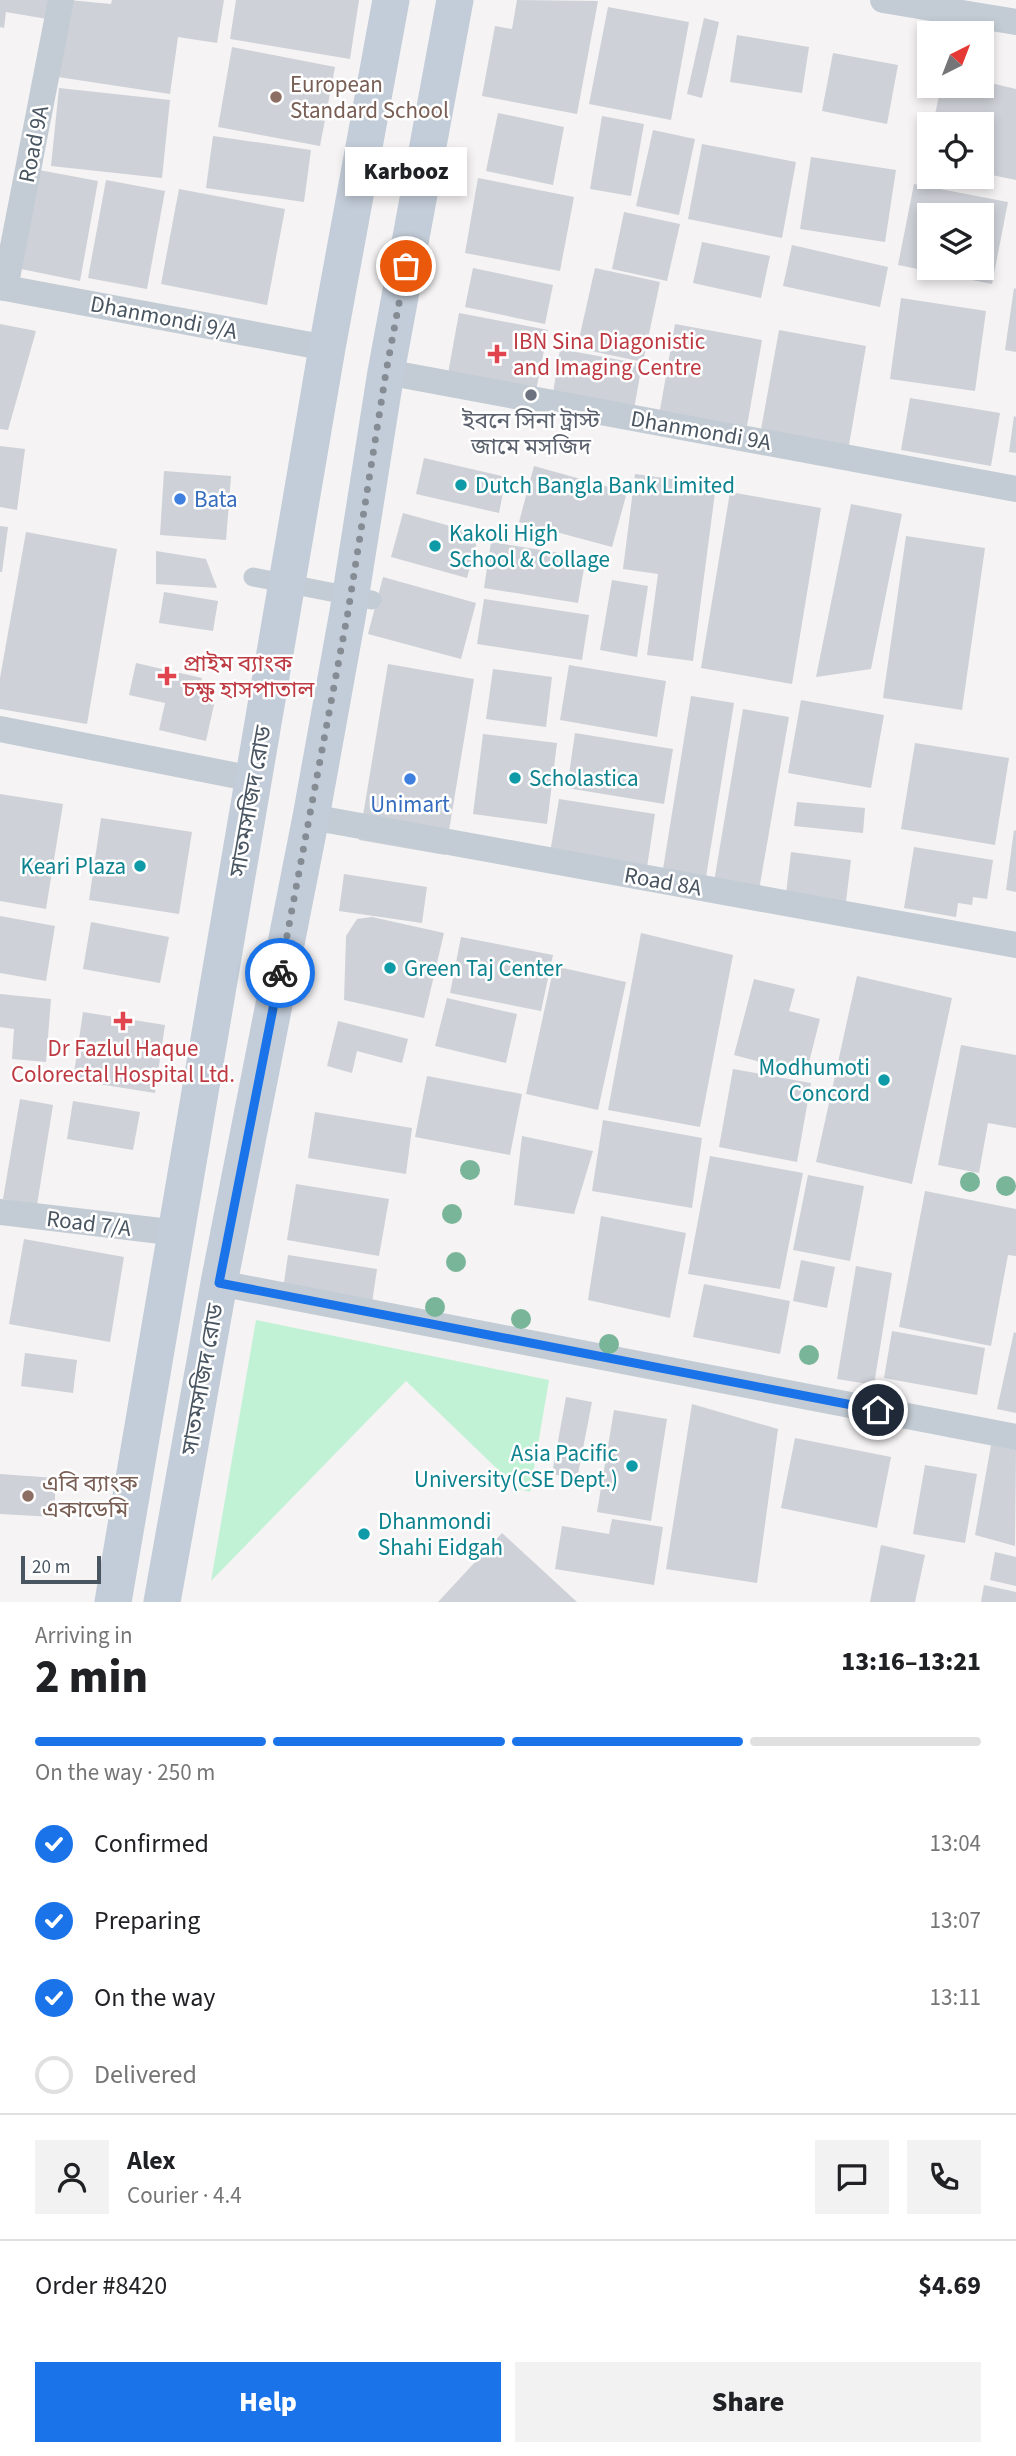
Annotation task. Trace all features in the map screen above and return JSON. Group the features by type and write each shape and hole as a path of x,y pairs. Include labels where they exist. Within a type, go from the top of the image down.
{"main road":[{"name":"সাতমসজিদ রোড","path":"113,1602 327,348 391,0"},
{"name":"সাতমসজিদ রোড","path":"162,1602 219,1283 311,817 348,612 386,372 456,0"}],"street":[{"name":"Road 9A","path":"2,287 61,0"},
{"path":"883,0 1016,22"},
{"name":"Dhanmondi 9/A","path":"2,287 327,348"},
{"name":"Dhanmondi 9A","path":"386,372 1016,489"},
{"path":"253,576 372,600"},
{"path":"0,729 253,779"},
{"name":"Road 8A","path":"311,817 1016,945"},
{"name":"Road 7/A","path":"0,1212 178,1233"},
{"path":"219,1283 1016,1437"}],"green space":[{"path":"256,1320 549,1380 530,1492 517,1488 406,1381 211,1581"}],"building":[{"path":"0,0 51,0 47,19 6,12 4,28 0,27"},
{"path":"69,0 111,4 112,0 224,0 217,43 178,37 170,94 58,77"},
{"path":"236,0 359,0 350,59 230,39"},
{"path":"517,0 598,1 577,114 482,96 495,26 512,29"},
{"path":"608,7 689,22 671,120 589,104"},
{"path":"704,18 719,22 702,98 687,94"},
{"path":"737,35 809,47 802,93 730,82"},
{"name":"European Standard School","path":"232,47 335,67 320,146 218,127"},
{"path":"833,53 898,65 887,124 822,111"},
{"path":"994,84 1016,89 1016,180 994,175 994,112 936,112 938,98 994,98"},
{"path":"59,88 170,100 162,178 51,166"},
{"path":"498,113 564,127 553,185 486,171"},
{"path":"602,116 644,124 631,196 590,189"},
{"path":"653,130 695,139 679,215 636,206"},
{"path":"213,136 311,150 304,202 206,188"},
{"path":"702,144 796,162 782,238 688,219"},
{"path":"811,157 896,170 885,242 800,229"},
{"path":"39,170 98,181 80,281 21,269"},
{"path":"478,178 574,197 560,271 465,253"},
{"path":"106,180 165,191 147,289 88,278"},
{"path":"914,184 917,185 917,189 940,189 1008,202 994,274 994,203 917,203 917,269 898,265"},
{"path":"179,189 285,209 267,305 161,284"},
{"path":"624,212 680,224 667,281 612,269"},
{"path":"702,242 770,256 761,298 693,283"},
{"path":"792,245 888,267 880,307 783,286"},
{"path":"473,268 553,285 545,324 465,307"},
{"path":"595,268 660,282 643,362 577,348"},
{"path":"972,280 993,280 992,284"},
{"path":"1014,288 1016,289 1016,352 1005,350"},
{"path":"901,298 986,311 975,391 890,379"},
{"name":"IBN Sina Diagonistic and Imaging Centre","path":"459,313 548,330 535,396 447,379"},
{"path":"0,324 36,331 8,430 0,429"},
{"path":"675,324 762,340 747,426 660,410"},
{"path":"779,330 866,346 848,451 760,435"},
{"path":"560,349 642,364 634,409 553,393"},
{"path":"910,398 1000,413 991,466 901,450"},
{"path":"1014,416 1016,417 1016,453 1009,452"},
{"path":"0,446 25,449 17,510 0,507"},
{"name":"Dutch Bangla Bank Limited","path":"424,458 506,477 499,513 416,494"},
{"path":"534,466 627,492 612,547 519,522"},
{"path":"164,471 231,476 226,540 160,535"},
{"path":"635,474 716,485 693,661 647,655 658,574 623,569"},
{"path":"730,492 821,508 792,684 701,668"},
{"path":"851,504 902,514 871,669 816,677"},
{"name":"Kakoli High School & Collage","path":"403,513 479,534 467,578 391,557"},
{"path":"0,526 8,527 2,572 0,572"},
{"path":"26,532 117,549 87,724 0,709 0,678"},
{"path":"906,536 985,548 962,710 883,698"},
{"path":"491,542 586,557 578,603 484,588"},
{"path":"156,551 206,559 217,588 156,584"},
{"path":"383,577 476,603 461,659 368,634"},
{"path":"612,580 648,586 637,657 600,650"},
{"path":"164,592 218,601 213,631 159,623"},
{"path":"484,599 589,615 582,660 477,644"},
{"path":"136,663 202,678 198,696 215,700 206,741 159,730 165,703 129,695"},
{"path":"388,664 474,679 445,855 359,840"},
{"path":"569,665 666,681 657,737 560,720"},
{"path":"493,669 552,677 546,727 486,719"},
{"path":"691,696 734,703 706,877 663,869"},
{"path":"801,700 884,715 871,788 788,773"},
{"path":"743,709 789,717 759,890 714,882"},
{"path":"575,733 673,749 664,804 567,788"},
{"name":"Scholastica","path":"483,734 557,743 547,824 473,814"},
{"path":"915,743 1009,758 995,845 901,829"},
{"path":"0,794 63,804 46,909 0,901"},
{"path":"559,799 655,814 646,874 549,859"},
{"path":"797,802 865,808 863,833 794,826"},
{"name":"Keari Plaza","path":"101,818 192,832 179,914 89,900"},
{"path":"1014,830 1016,831 1016,892 1006,890"},
{"path":"914,847 993,860 987,899 973,897 972,905 958,903 956,917 904,908"},
{"path":"791,852 851,860 845,910 785,902"},
{"path":"344,874 427,887 422,923 339,911"},
{"path":"0,916 55,926 46,981 0,973"},
{"name":"Green Taj Center","path":"372,917 444,933 424,1018 344,1000 346,936 357,919"},
{"path":"91,922 169,937 160,983 83,969"},
{"path":"641,933 733,955 700,1127 608,1110"},
{"path":"461,937 553,955 541,1011 450,993"},
{"path":"554,966 626,982 598,1110 526,1094"},
{"name":"Modhumoti Concord","path":"857,976 952,998 912,1184 816,1162"},
{"path":"754,979 795,989 789,1011 820,1019 806,1074 734,1055"},
{"path":"0,994 51,999 46,1062 12,1059 14,1029 0,1027"},
{"path":"447,998 517,1014 506,1063 435,1046"},
{"path":"83,1012 165,1025 155,1093 73,1080"},
{"path":"338,1021 408,1039 402,1063 357,1051 352,1073 327,1066"},
{"path":"961,1045 1016,1055 1016,1128 988,1123 979,1173 938,1165"},
{"path":"733,1069 811,1083 797,1162 719,1147"},
{"path":"427,1076 522,1094 510,1155 415,1137"},
{"path":"20,1099 53,1105 37,1205 3,1199"},
{"path":"73,1101 140,1112 133,1150 67,1139"},
{"path":"315,1112 412,1128 406,1174 308,1158"},
{"path":"603,1120 702,1138 692,1208 592,1191"},
{"path":"522,1136 593,1151 574,1214 514,1205"},
{"path":"710,1156 803,1173 780,1289 688,1274"},
{"path":"808,1175 864,1186 850,1261 793,1250"},
{"path":"296,1184 389,1199 379,1256 287,1240"},
{"path":"925,1191 1016,1209 1016,1256 1008,1255 991,1346 899,1327"},
{"path":"601,1216 686,1233 670,1318 588,1300"},
{"path":"24,1239 124,1257 110,1342 9,1324"},
{"path":"288,1255 377,1269 371,1310 282,1296"},
{"path":"801,1260 835,1267 827,1308 793,1301"},
{"path":"856,1266 892,1273 874,1385 837,1379"},
{"path":"704,1284 790,1301 780,1354 693,1337"},
{"path":"892,1331 985,1348 977,1395 884,1378"},
{"path":"1014,1332 1016,1333 1016,1413 997,1409"},
{"path":"25,1353 77,1360 73,1393 21,1386"},
{"path":"566,1397 592,1402 577,1479 552,1474"},
{"path":"692,1404 778,1429 757,1583 666,1569"},
{"name":"Asia Pacific University(CSE Dept.)","path":"614,1410 667,1419 651,1521 597,1512"},
{"path":"795,1438 891,1457 877,1528 781,1508"},
{"path":"991,1445 1016,1450 1015,1546 975,1535"},
{"path":"925,1465 977,1474 965,1543 913,1534"},
{"name":"এবি ব্যাংক একাডেমি","path":"0,1474 56,1478 54,1517 0,1514"},
{"path":"612,1519 663,1527 654,1585 555,1569 562,1526 609,1534"},
{"path":"502,1533 577,1602 438,1602"},
{"path":"881,1545 925,1555 915,1602 870,1602"},
{"path":"995,1552 1016,1557 1016,1586 990,1580"},
{"path":"984,1585 1016,1592 1016,1602 981,1602"}],"way so far":[{"path":"280,973 348,612 386,372 406,266"}],"place":[{"name":"European Standard School","path":"276,97"},
{"name":"Karbooz","path":"406,266"},
{"name":"IBN Sina Diagonistic and Imaging Centre","path":"497,354"},
{"name":"ইবনে সিনা ট্রাস্ট জামে মসজিদ","path":"531,395"},
{"name":"Dutch Bangla Bank Limited","path":"461,485"},
{"name":"Bata","path":"180,499"},
{"name":"Kakoli High School & Collage","path":"435,546"},
{"name":"প্রাইম ব্যাংক চক্ষু হাসপাতাল","path":"167,676"},
{"name":"Scholastica","path":"515,778"},
{"name":"Unimart","path":"410,779"},
{"name":"Keari Plaza","path":"140,866"},
{"name":"Green Taj Center","path":"390,968"},
{"name":"Dr Fazlul Haque Colorectal Hospital Ltd.","path":"123,1021"},
{"name":"Modhumoti Concord","path":"884,1080"},
{"name":"Asia Pacific University(CSE Dept.)","path":"632,1466"},
{"name":"এবি ব্যাংক একাডেমি","path":"28,1496"},
{"name":"Dhanmondi Shahi Eidgah","path":"364,1534"}],"route":[{"path":"280,973 219,1283 878,1410"}]}
